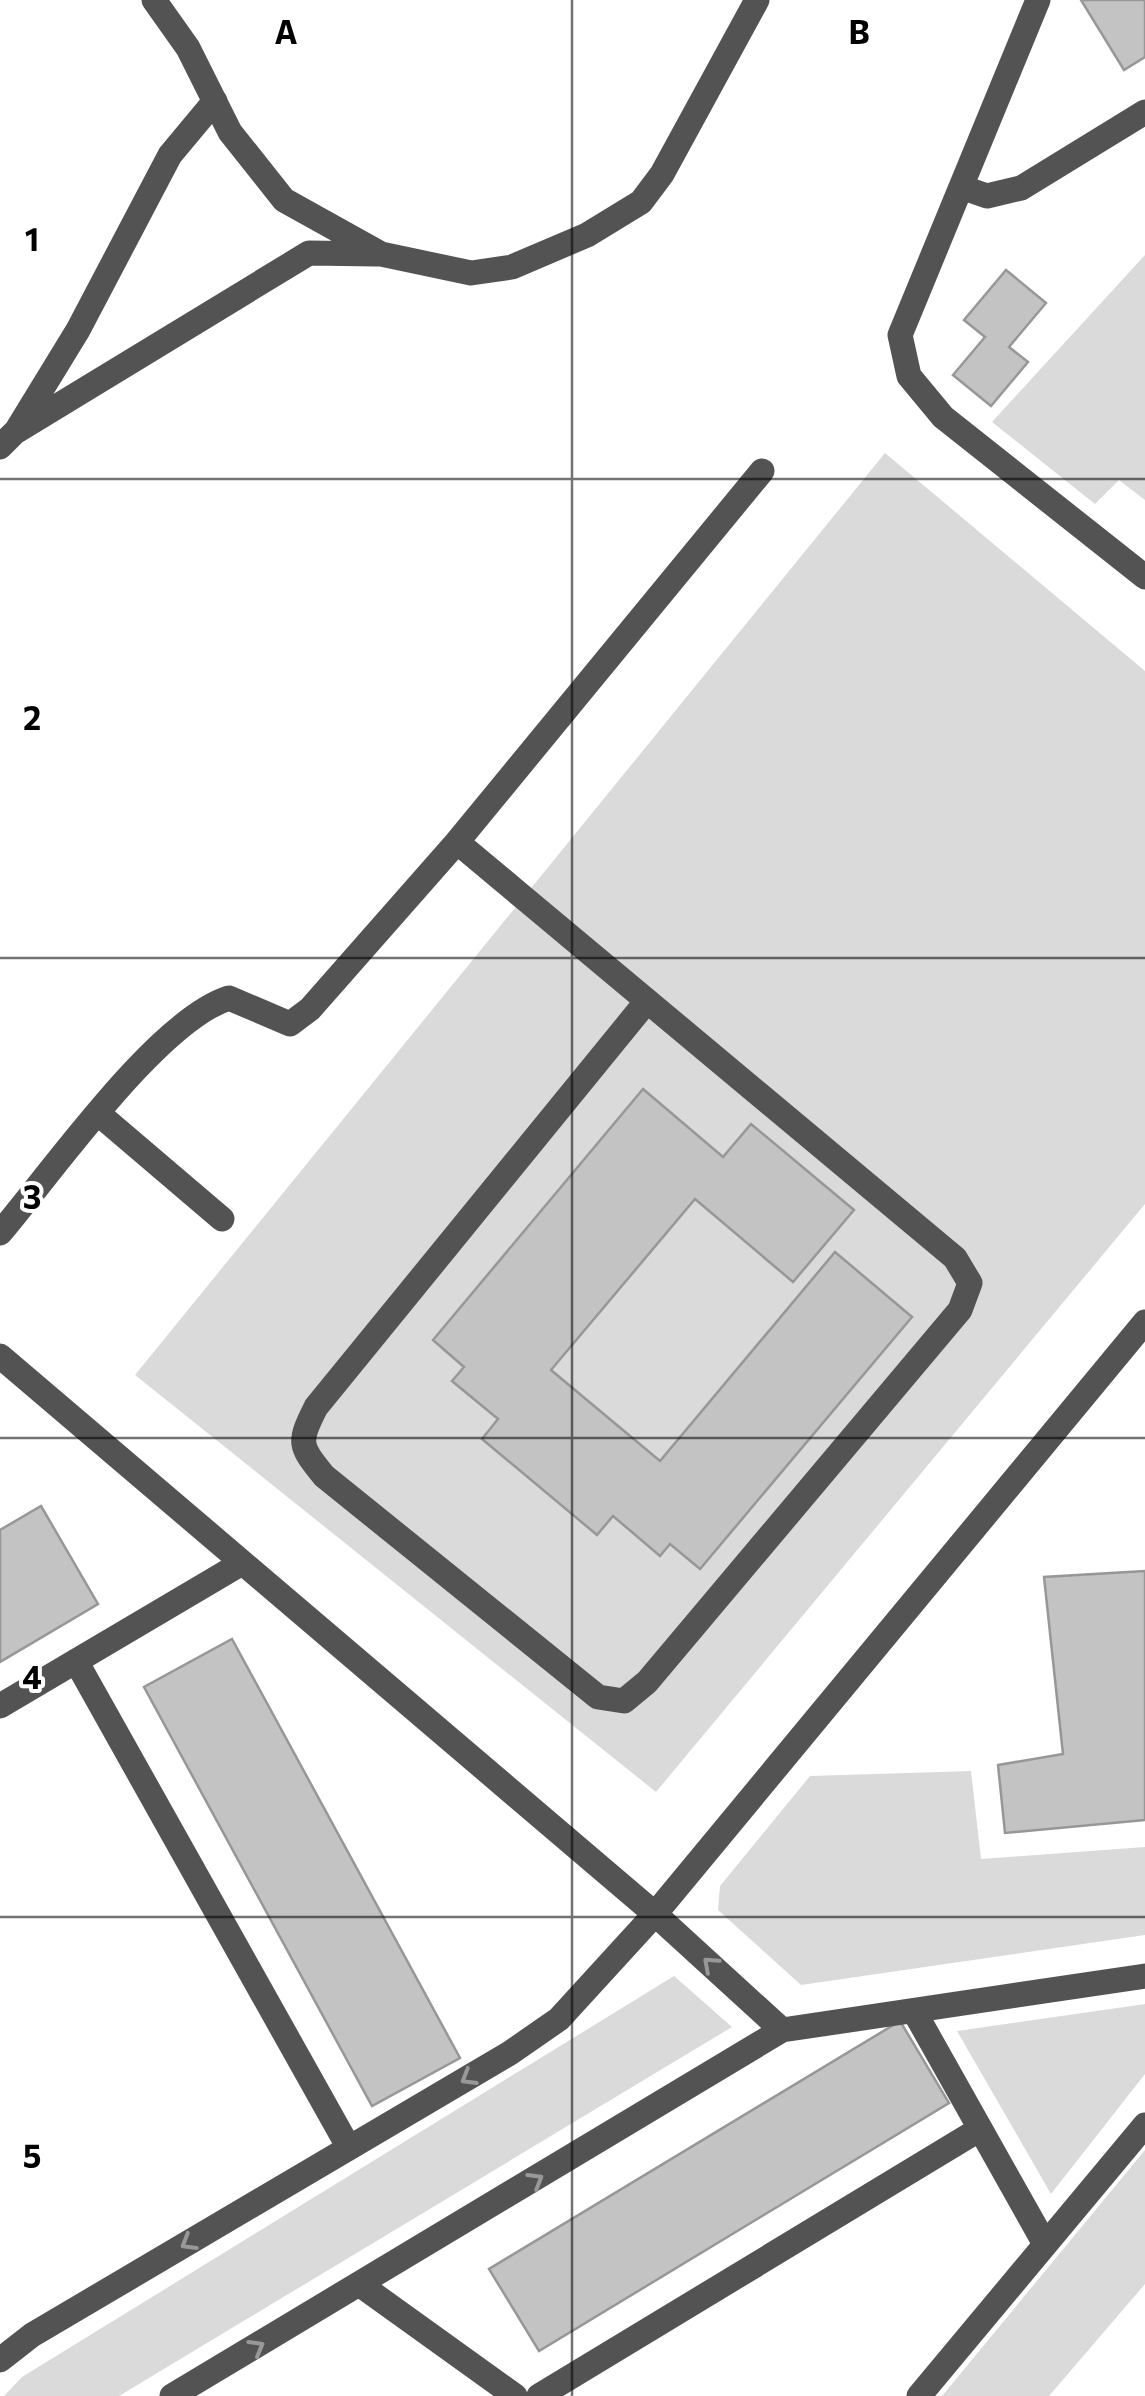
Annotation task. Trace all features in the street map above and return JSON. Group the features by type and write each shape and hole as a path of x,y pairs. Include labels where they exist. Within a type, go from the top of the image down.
{"street":[{"path":"154,0 188,48 230,132 284,200 380,254"},
{"path":"8,440 310,253 380,254 472,273 512,267 587,234 641,202 662,174 757,0"},
{"path":"1038,0 900,335 909,376 943,416 1145,577"},
{"path":"8,440 78,330 170,155 214,101"},
{"path":"961,187 987,196 1021,188 1145,112"},
{"path":"0,1233 134,1074 206,1006 229,998 290,1024 310,1009 457,842 762,471"},
{"path":"457,842 955,1258 970,1283 960,1310 647,1682 624,1701 598,1697 324,1476 302,1449 302,1434 316,1407 647,1001"},
{"path":"100,1114 222,1219"},
{"path":"0,2360 32,2335 559,2019 655,1914 1145,1322"},
{"path":"0,1356 655,1914 782,2030"},
{"path":"0,1706 242,1562"},
{"path":"76,1661 349,2148"},
{"path":"172,2396 362,2286 782,2030 1145,1976"},
{"path":"914,2011 1046,2244"},
{"path":"919,2396 1145,2125"},
{"path":"539,2396 980,2129"},
{"path":"362,2286 515,2396"}],"shaded area":[{"path":"1145,255 1145,500 1119,480 1095,504 992,422"},
{"path":"885,453 1145,671 1145,1204 656,1792 135,1375"},
{"path":"971,1771 981,1859 1145,1847 1145,1935 801,1985 718,1910 720,1886 810,1776"},
{"path":"674,1976 732,2027 119,2396 4,2396 22,2377"},
{"path":"1145,2004 1145,2074 1051,2194 957,2031"},
{"path":"1145,2150 1145,2284 1049,2396 942,2396"}],"building":[{"path":"1081,0 1145,0 1145,57 1124,70"},
{"path":"1006,270 1046,303 1009,347 1028,362 991,406 953,375 985,337 964,320"},
{"path":"643,1089 723,1157 751,1124 854,1210 793,1282 695,1199 551,1370 660,1461 835,1252 912,1317 700,1569 670,1544 660,1556 613,1516 597,1535 482,1439 498,1419 452,1381 464,1367 433,1340"},
{"path":"41,1506 98,1604 0,1662 0,1530"},
{"path":"1145,1571 1145,1820 1005,1833 998,1765 1063,1754 1044,1577"},
{"path":"232,1639 460,2058 372,2106 144,1687"},
{"path":"900,2021 949,2103 539,2351 489,2269"}]}
